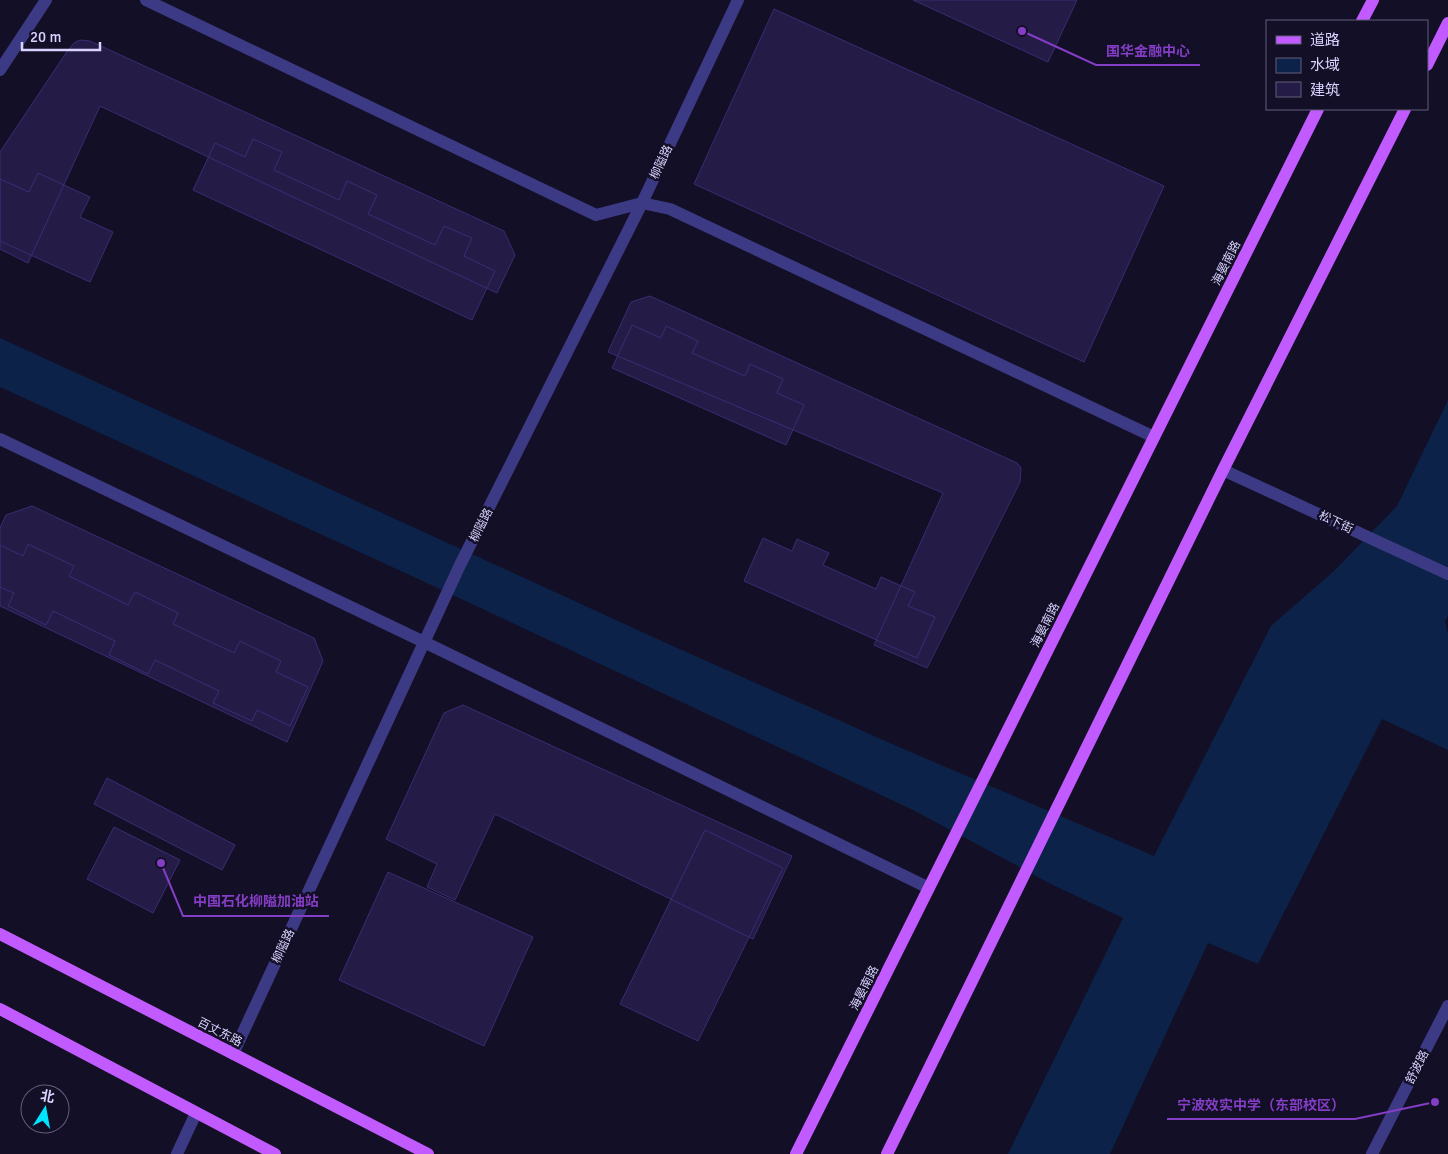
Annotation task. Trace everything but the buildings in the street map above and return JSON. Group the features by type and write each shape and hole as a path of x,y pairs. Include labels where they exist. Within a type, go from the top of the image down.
{"main road":[{"path":"1363,20 1373,0"},
{"path":"1428,63 1448,23"},
{"name":"海晏南路","path":"796,1154 1318,110"},
{"path":"887,1154 1223,470 1404,110"},
{"name":"百丈东路","path":"0,934 428,1154"},
{"path":"0,1009 275,1154"}],"street":[{"path":"0,70 46,0"},
{"path":"146,0 596,215 642,203 670,209 1154,437"},
{"name":"柳隘路","path":"233,1054 460,565 642,203 738,0"},
{"path":"0,439 424,642 929,888"},
{"name":"松下街","path":"1223,470 1448,574"},
{"name":"舒波路","path":"1372,1154 1448,1006"},
{"path":"177,1154 196,1113"}],"water":[{"path":"0,338 664,642 892,744 1154,856 1271,626 1335,570 1397,506 1448,400 1448,616 1445,621 1448,634 1448,750 1382,719 1258,964 1208,943 1110,1154 1008,1154 1123,918 1053,885 911,809 414,577 0,387"}],"place":[{"name":"国华金融中心","path":"1022,31"},
{"name":"中国石化柳隘加油站","path":"161,863"},
{"name":"宁波效实中学（东部校区）","path":"1435,1102"}]}
